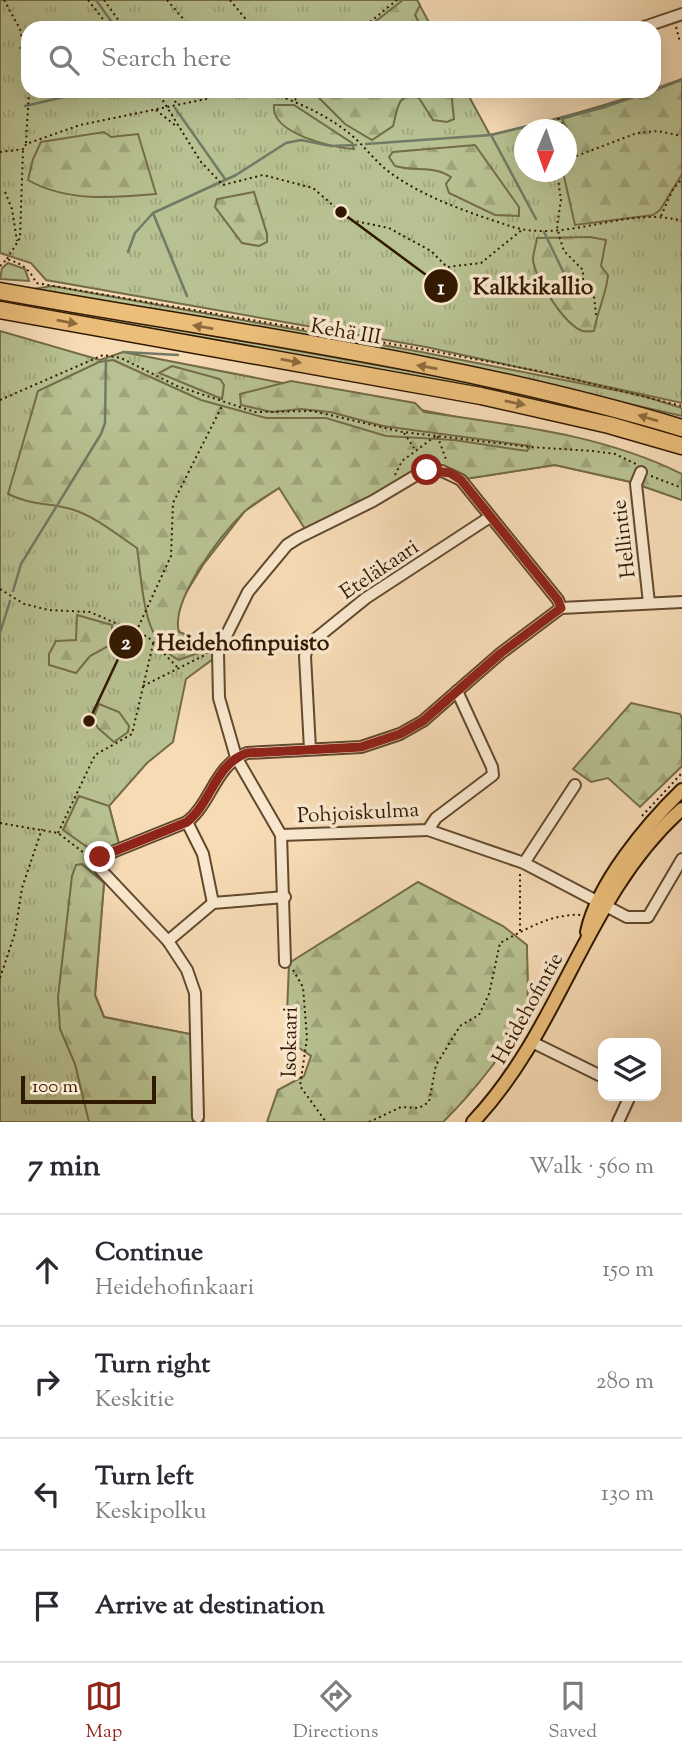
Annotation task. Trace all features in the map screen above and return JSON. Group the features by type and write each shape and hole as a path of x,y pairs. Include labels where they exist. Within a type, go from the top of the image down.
{"highway":[{"name":"Kehä III","path":"0,291 480,377 613,407 682,428"},
{"name":"Kehä III","path":"0,310 481,396 609,425 682,446"}],"main road":[{"name":"Heidehofintie","path":"473,1122 502,1091 534,1043 621,863 682,790"},
{"name":"Heidehofintie","path":"602,905 633,861 682,809"}],"street":[{"path":"660,21 677,15"},
{"path":"285,962 281,835 236,757 219,698 218,652 248,592 287,545 427,470 450,473 461,480 558,600 561,608"},
{"name":"Hellintie","path":"641,472 636,484 649,603"},
{"name":"Eteläkaari","path":"310,748 305,656 308,645 366,598 490,517"},
{"path":"198,1116 195,993 187,970 168,941 97,864 106,854 187,822 198,813 226,766 236,757 247,753 361,747 400,734 423,721 511,645 561,608 682,602"},
{"name":"Pohjoiskulma","path":"281,835 428,830 436,818 492,775 487,756 457,691"},
{"path":"522,866 575,785"},
{"path":"187,822 203,854 213,902"},
{"path":"428,830 522,866 627,917 648,917 682,859"},
{"path":"168,941 213,902 285,897"},
{"path":"534,1043 598,1075"},
{"path":"618,1122 628,1101"}],"path":[{"path":"4,0 21,34"},
{"path":"88,0 104,21"},
{"path":"104,0 119,21"},
{"path":"167,0 185,21"},
{"path":"230,0 247,21"},
{"path":"371,21 397,0"},
{"path":"677,15 680,42"},
{"path":"0,266 18,242 29,98"},
{"path":"162,98 201,162 226,185 263,175 313,188 348,218 389,228 431,251 447,267 481,263 523,229"},
{"path":"173,98 176,104"},
{"path":"26,144 89,123 209,98"},
{"path":"287,98 297,101"},
{"path":"294,98 351,135 376,162 424,194 523,229 558,228 661,216 682,221"},
{"path":"155,109 178,127"},
{"path":"577,155 637,133 658,131 682,135"},
{"path":"0,152 24,149"},
{"path":"661,216 669,196 682,179"},
{"path":"558,182 561,200 558,228 564,251 583,270 583,280 594,296 596,315"},
{"path":"5,192 12,209 18,242"},
{"path":"7,259 29,270 36,283 544,372 682,406"},
{"path":"0,400 103,355 121,358 177,386 224,403 266,413 313,411 403,432 615,454 631,460 641,472 682,488"},
{"path":"136,632 170,556 173,503 224,403"},
{"path":"403,432 415,450"},
{"path":"393,489 397,471 415,450 437,435"},
{"path":"437,435 450,473"},
{"path":"0,589 24,604 49,610 90,612 136,632 154,640 178,668"},
{"path":"58,834 95,755 132,734 154,640"},
{"path":"144,686 178,668 218,652"},
{"path":"0,823 58,834 97,864"},
{"path":"0,978 15,933 22,888 42,829"},
{"path":"520,933 522,866"},
{"path":"369,1122 401,1107 419,1108 429,1102 436,1065 460,1026 479,1015 484,1004 500,943 562,916 586,915"},
{"name":"Isokaari","path":"285,962 299,976 303,987 307,1038 300,1086 326,1122"}],"green space":[{"path":"0,0 417,0 428,21 21,21 21,98 470,98 490,135 514,129 514,182 577,182 577,119 554,119 626,98 661,98 661,86 682,79 682,403 426,347 46,280 31,263 0,253"},
{"path":"403,0 417,0 420,5 415,15 418,21 376,21"},
{"path":"682,79 682,174 660,210 653,215 575,225 565,182 577,182 577,119 562,119 631,98 661,98 661,88"},
{"path":"319,98 405,98 399,103 393,126 372,140 345,124"},
{"path":"419,98 452,98 454,119 447,122 433,120"},
{"path":"274,105 294,105 352,143 354,149 318,142 292,131 275,115"},
{"path":"104,132 111,137 138,134 156,194 90,197 58,192 28,180 41,142"},
{"path":"475,145 519,207 519,216 495,215 449,193 446,184 451,177 444,173 395,166 389,157 393,152"},
{"path":"254,192 267,234 267,242 259,246 242,243 215,207 217,199"},
{"path":"590,237 606,240 601,266 608,275 594,331 583,331 568,320 552,300 539,278 533,260 537,238"},
{"path":"8,263 25,269 29,281 0,279 2,268"},
{"path":"52,286 416,351 640,395 682,408 682,416 478,369 27,290"},
{"path":"8,299 531,393 682,435 682,439 539,401 474,387 7,305"},
{"path":"0,331 100,360 123,352 534,432 682,500 631,482 555,465 465,479 453,472 279,488 245,511 203,565 181,601 175,619 179,632 218,648 213,659 186,679 173,742 147,763 109,806 119,844 97,854 90,864 104,883 95,995 104,1017 190,1034 192,1085 204,1122 0,1122"},
{"path":"113,360 201,400 266,418 326,418 386,436 454,440 527,451 530,446 383,426 330,412 301,409 272,412 241,405 240,394 291,381 415,403 424,412 588,440 652,460 682,474 682,500 631,482 555,465 465,479 443,467 424,467 376,497 305,529 279,488 234,522 200,569 182,603 178,619 179,632 218,648 216,653 198,653 179,660 157,640 151,626 143,595 137,548 80,512 8,494 38,391 99,362"},
{"path":"172,366 220,379 224,385 222,399 159,373"},
{"path":"77,615 112,625 112,644 90,656 76,673 49,665 49,654 56,641 76,640"},
{"path":"631,703 680,714 682,719 682,766 640,807 608,778 591,782 573,769"},
{"path":"99,704 119,712 129,726 128,732 114,742 98,728 93,719"},
{"path":"79,796 109,806 119,844 97,854 63,830"},
{"path":"82,864 104,883 95,995 104,1017 190,1034 196,1122 89,1122 75,1064 60,1029 58,997 72,876 76,865"},
{"path":"418,882 503,926 527,945 527,1005 515,1033 478,1083 443,1122 267,1122 278,1090 304,1076 311,1056 286,1039 289,963"}],"waterway":[{"path":"96,0 111,21"},
{"path":"661,88 682,80"},
{"path":"25,106 60,98"},
{"path":"366,144 491,135 602,108 630,98"},
{"path":"175,108 225,179"},
{"path":"491,135 536,219"},
{"path":"187,296 153,213 236,175 286,143 301,140 331,146 356,145"},
{"path":"128,252 135,233 153,213"},
{"path":"544,232 573,292"},
{"path":"123,352 178,355"},
{"path":"13,591 21,564 101,434 105,423 106,358"},
{"path":"0,633 10,601"}],"place":[{"name":"Kalkkikallio","path":"341,212"},
{"name":"Heidehofinpuisto","path":"89,721"}],"route":[{"path":"100,857 187,822 198,813 219,776 236,757 247,753 361,747 410,729 423,721 501,653 561,608 558,600 461,480 450,473 427,470"}]}
